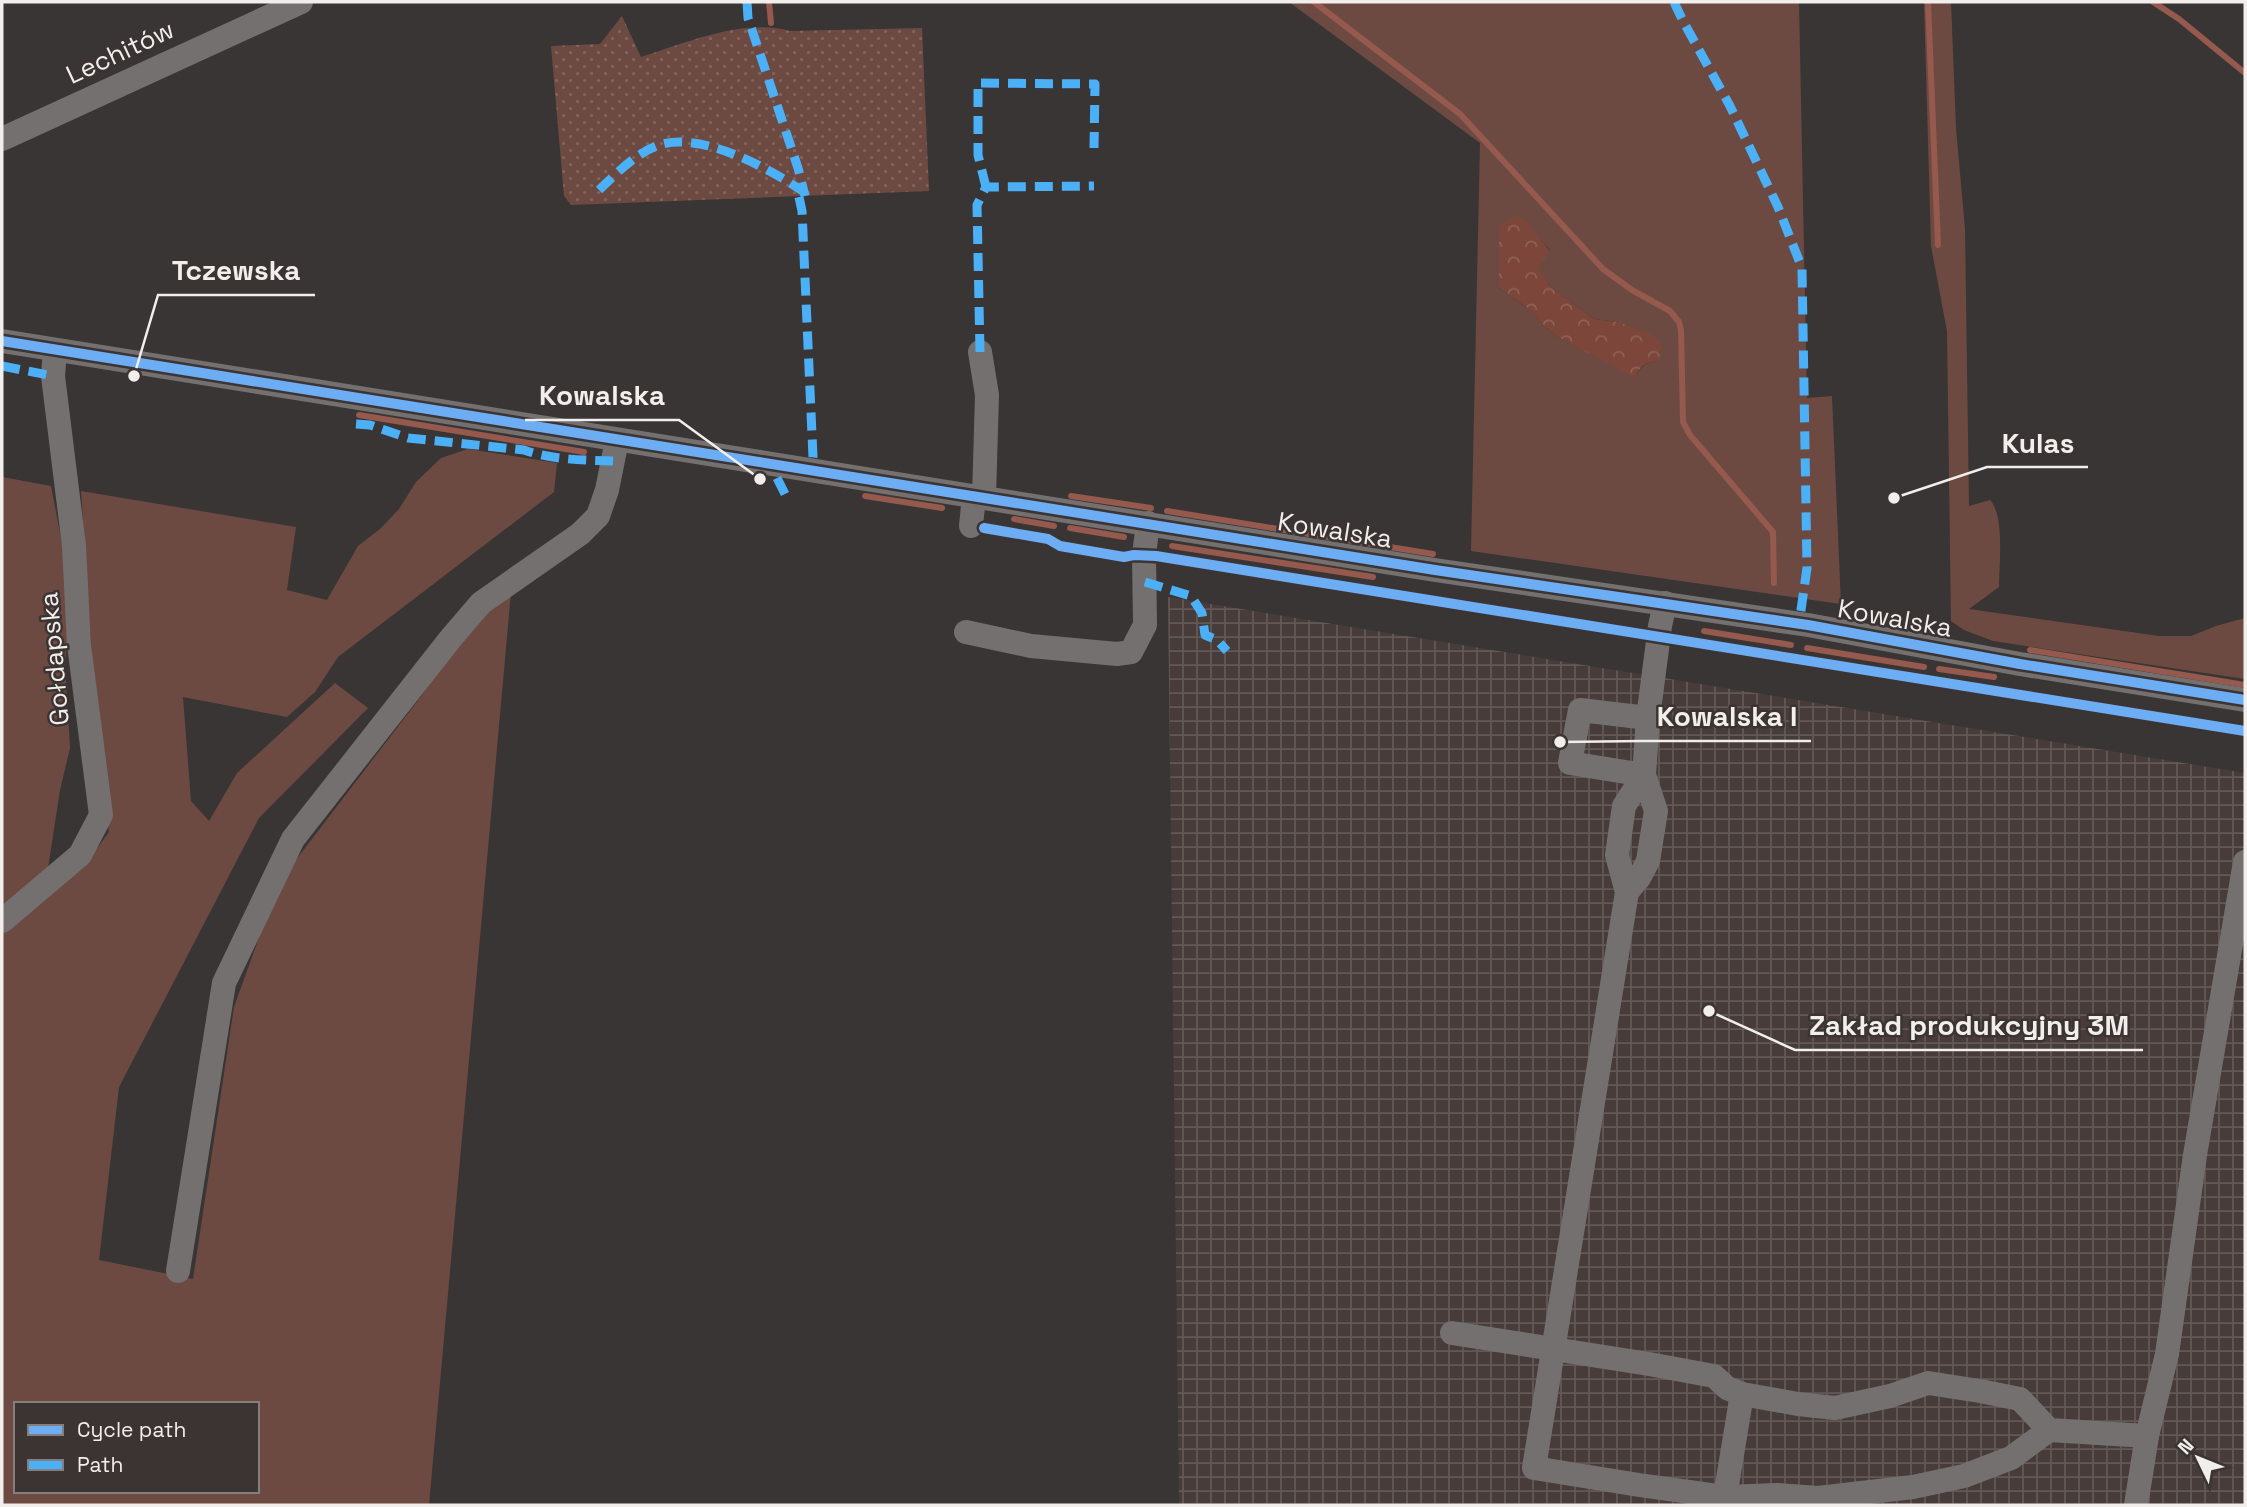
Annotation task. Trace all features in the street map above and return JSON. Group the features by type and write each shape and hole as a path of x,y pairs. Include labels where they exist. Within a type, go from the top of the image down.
{"street":[{"name":"Lechitów","path":"2,139 301,2"},
{"name":"Kowalska","path":"2,341 1435,570 1808,625 2020,664 2245,700"},
{"name":"Gołdapska","path":"2,920 80,855 101,815 79,645 74,546 53,376 55,350"},
{"path":"971,526 979,496 987,395 981,352"},
{"path":"178,1270 224,983 293,839 481,603 580,534 598,516 607,490 617,440"},
{"path":"966,632 1043,647 1117,654 1131,652 1145,625 1144,555 1148,523"},
{"path":"1665,603 1648,718 1644,775 1656,811 1648,861 1627,892 1534,1468 1637,1495 1776,1495 1818,1498 1913,1487 1964,1476 2011,1458 2049,1430 2147,1436"},
{"path":"1644,775 1570,763 1580,710 1648,718"},
{"path":"2137,1505 2147,1436 2167,1354 2195,1155 2245,869"},
{"path":"1452,1333 1714,1376 1727,1388 1742,1394 1798,1405 1835,1408 1890,1396 1928,1383 2020,1399 2049,1430"},
{"path":"1725,1497 1742,1394"}],"shaded area":[{"path":"1289,2 1799,2 1807,398 1832,396 1841,604 1471,551 1480,143","holes":["1499,227 1537,236 1550,250 1537,267 1550,286 1594,319 1618,322 1658,361 1644,366 1635,377 1556,336 1533,312 1499,288"]},
{"path":"1924,2 1951,2 1956,128 1965,229 1969,506 1990,500 1995,507 1999,529 1999,587 1969,609 2159,636 2191,636 2245,618 2245,679 1993,641 1964,630 1951,621 1947,331 1931,246"},
{"path":"622,16 641,57 715,34 753,28 790,31 922,28 929,191 571,205 564,196 551,46 600,44"},
{"path":"468,449 557,463 554,492 338,657 315,692 287,717 183,697 191,801 209,821 237,773 335,683 368,708 259,818 119,1087 99,1260 193,1279 234,1007 279,882 416,703 513,570 429,1505 2,1505 2,929 82,869 109,832 99,766 81,491 296,527 287,590 327,600 358,546 380,529 399,509 416,482 441,458"},
{"path":"2,477 51,486 68,575 70,610 65,664 70,748 60,790 47,875 2,911"},
{"path":"1168,597 2245,773 2245,1505 1179,1505"}],"green space":[{"path":"1516,215 1524,219 1550,251 1538,267 1550,286 1594,319 1618,322 1651,334 1661,344 1658,361 1644,365 1635,378 1556,336 1533,312 1499,288 1499,227"}],"waterway":[{"path":"769,2 771,23"},
{"path":"1314,2 1460,114 1603,269 1632,290 1670,311 1679,322 1683,422 1690,435 1773,532 1774,583"},
{"path":"1928,2 1938,245"},
{"path":"2153,2 2179,19 2245,73"},
{"path":"359,415 584,452"},
{"path":"865,496 942,508"},
{"path":"1071,496 1151,508"},
{"path":"1167,511 1433,554"},
{"path":"1014,519 1054,526"},
{"path":"1070,528 1124,537"},
{"path":"1172,546 1373,577"},
{"path":"1704,631 1791,645"},
{"path":"1807,648 1924,667"},
{"path":"2030,650 2245,685"},
{"path":"1939,669 1994,677"}],"marked path":[{"path":"747,2 748,18 805,196"},
{"path":"1674,2 1730,106 1778,207 1802,268 1807,568 1799,624"},
{"path":"986,187 978,155 978,83 1095,84 1094,148"},
{"path":"599,190 642,153 659,145 676,142 695,143 735,155 755,163 804,192"},
{"path":"980,352 977,205 986,187 1094,186"},
{"path":"799,197 802,211 813,457 811,470"},
{"path":"2,366 53,376"},
{"path":"356,424 370,425 408,438 524,450 557,458 613,461"},
{"path":"777,478 785,494"},
{"path":"1145,582 1191,596 1202,613 1205,635 1217,640 1227,651"}],"cycle path":[{"path":"2,341 1435,570 1808,625 2020,664 2245,700"},
{"path":"984,528 1048,539 1060,546 1124,557 1156,556 2245,731"}],"place":[{"name":"Tczewska","path":"134,376"},
{"name":"Kowalska","path":"760,479"},
{"name":"Kulas","path":"1894,498"},
{"name":"Kowalska I","path":"1560,742"},
{"name":"Zakład produkcyjny 3M","path":"1709,1011"}]}
